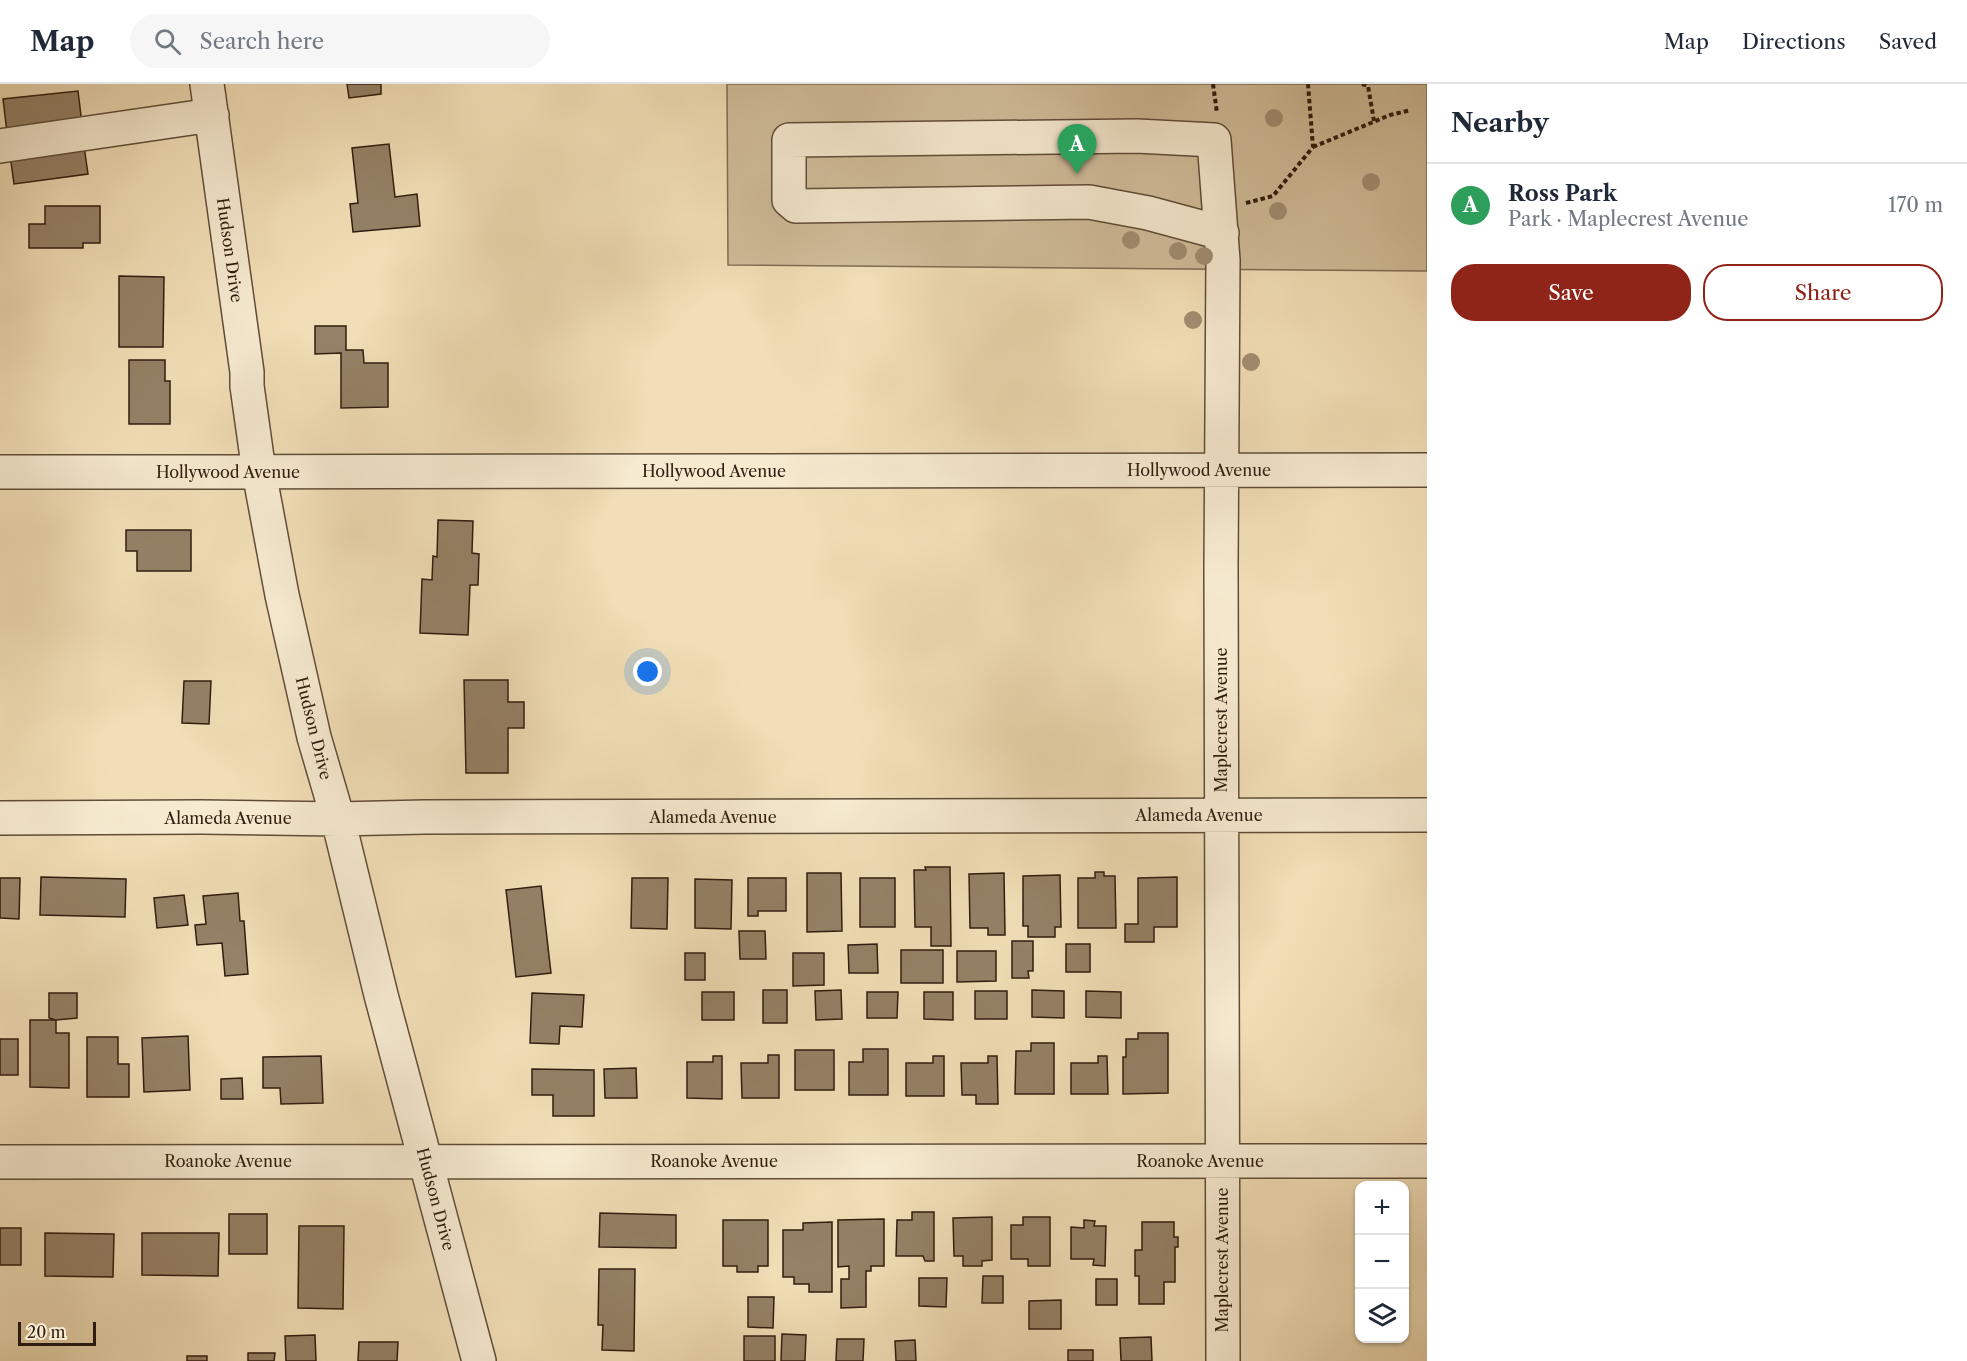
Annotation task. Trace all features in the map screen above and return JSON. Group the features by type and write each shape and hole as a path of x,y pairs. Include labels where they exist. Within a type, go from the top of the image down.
{"street":[{"path":"0,146 210,100"},
{"name":"Hudson Drive","path":"210,100 260,472 282,596 311,726 338,819 381,995 479,1361"},
{"name":"Maplecrest Avenue","path":"1221,233 1148,213 1089,202 796,206 789,201 789,140 1137,136 1214,140 1221,233 1223,470 1221,815 1224,1032 1223,1361"},
{"name":"Hollywood Avenue","path":"0,472 1427,470"},
{"name":"Alameda Avenue","path":"0,818 1427,815"},
{"name":"Roanoke Avenue","path":"0,1162 1427,1161"}],"path":[{"path":"1308,84 1313,147"},
{"path":"1362,84 1368,86 1374,122"},
{"path":"1221,233 1232,207 1273,196 1313,147 1374,122 1411,110"}],"shaded area":[{"path":"727,84 1427,84 1427,271 728,265"}],"building":[{"path":"347,84 381,84 381,94 349,98"},
{"path":"78,91 82,124 7,132 3,99"},
{"path":"83,139 88,174 14,184 9,148"},
{"path":"389,144 395,197 417,194 420,226 353,232 350,204 358,203 352,148"},
{"path":"45,206 100,206 100,243 83,243 83,248 29,248 29,224 45,224"},
{"path":"119,276 164,277 163,347 119,347"},
{"path":"315,326 346,326 346,350 363,350 364,363 388,363 388,407 341,408 341,353 315,354"},
{"path":"129,360 165,360 165,381 170,381 170,424 129,424"},
{"path":"438,520 473,521 472,553 479,554 478,585 470,585 468,635 420,633 422,579 432,580 433,556 437,557"},
{"path":"126,530 191,530 191,571 137,571 137,551 126,551"},
{"path":"464,680 508,680 508,702 524,702 524,728 508,728 508,773 466,773"},
{"path":"184,681 211,681 209,724 182,723"},
{"path":"925,867 950,867 951,946 931,946 931,927 915,927 914,870 926,870"},
{"path":"1095,872 1104,872 1104,876 1115,876 1116,928 1078,928 1078,878 1095,878"},
{"path":"807,873 841,873 842,931 807,932"},
{"path":"1004,873 1005,935 988,935 988,928 970,928 969,874"},
{"path":"1060,875 1061,927 1055,927 1055,937 1028,937 1028,926 1023,926 1023,876"},
{"path":"41,877 126,879 125,917 40,915"},
{"path":"1177,877 1177,927 1154,927 1154,942 1125,942 1125,924 1138,924 1138,878"},
{"path":"0,878 20,878 19,919 0,918"},
{"path":"632,878 668,878 667,929 631,928"},
{"path":"748,878 786,878 786,911 758,911 758,916 748,916"},
{"path":"860,878 895,878 895,927 860,927"},
{"path":"695,879 732,880 731,929 695,928"},
{"path":"541,886 551,973 516,977 506,890"},
{"path":"238,893 240,921 244,921 248,974 225,976 222,943 197,945 195,925 206,924 203,896"},
{"path":"184,895 188,925 157,928 154,898"},
{"path":"739,931 765,931 766,959 740,959"},
{"path":"1012,941 1033,941 1033,971 1028,971 1029,978 1012,978"},
{"path":"877,944 878,973 849,973 848,945"},
{"path":"1066,944 1090,944 1090,972 1066,972"},
{"path":"901,950 943,950 943,983 901,983"},
{"path":"957,951 996,951 996,981 957,982"},
{"path":"685,953 705,953 705,980 685,980"},
{"path":"793,953 824,953 824,985 793,986"},
{"path":"763,990 787,990 787,1023 763,1023"},
{"path":"841,990 842,1019 816,1020 815,991"},
{"path":"1032,990 1064,991 1064,1018 1032,1017"},
{"path":"975,991 1007,991 1007,1019 975,1019"},
{"path":"1086,991 1121,992 1121,1018 1086,1017"},
{"path":"702,992 734,992 734,1020 702,1020"},
{"path":"867,992 898,992 897,1018 867,1018"},
{"path":"924,992 953,992 953,1020 924,1019"},
{"path":"49,993 77,993 77,1018 56,1020 49,1018"},
{"path":"532,993 584,995 582,1027 560,1026 559,1044 530,1043"},
{"path":"30,1020 56,1020 56,1033 69,1033 69,1088 30,1087"},
{"path":"1138,1033 1168,1033 1168,1093 1123,1094 1123,1057 1126,1057 1126,1039 1138,1039"},
{"path":"188,1036 190,1090 144,1092 142,1038"},
{"path":"87,1037 118,1037 118,1064 129,1064 129,1097 87,1097"},
{"path":"0,1039 18,1039 18,1075 0,1075"},
{"path":"1031,1043 1054,1043 1054,1094 1015,1094 1016,1051 1031,1051"},
{"path":"863,1049 888,1049 888,1095 849,1095 849,1062 863,1062"},
{"path":"795,1050 834,1050 834,1090 795,1090"},
{"path":"768,1055 779,1055 779,1098 742,1098 741,1063 768,1063"},
{"path":"321,1056 323,1103 281,1104 280,1088 263,1088 263,1057"},
{"path":"713,1056 722,1056 722,1099 687,1098 687,1062 713,1062"},
{"path":"933,1056 944,1056 944,1096 906,1096 906,1063 933,1063"},
{"path":"988,1056 997,1056 998,1104 976,1104 976,1095 962,1095 961,1063 988,1063"},
{"path":"1098,1056 1107,1056 1108,1094 1071,1094 1071,1063 1098,1063"},
{"path":"636,1068 637,1098 605,1098 604,1069"},
{"path":"532,1069 594,1070 594,1116 553,1116 553,1095 532,1095"},
{"path":"242,1078 243,1099 221,1099 221,1079"},
{"path":"912,1212 934,1212 934,1261 925,1261 923,1256 896,1256 897,1220 912,1220"},
{"path":"600,1213 676,1215 676,1248 599,1247"},
{"path":"229,1214 267,1214 267,1254 229,1254"},
{"path":"992,1217 992,1260 982,1261 982,1266 963,1266 963,1256 954,1256 953,1218"},
{"path":"1023,1217 1050,1217 1050,1266 1028,1266 1028,1259 1011,1259 1011,1225 1023,1225"},
{"path":"884,1219 884,1266 871,1266 871,1271 866,1271 866,1307 841,1308 841,1279 849,1279 849,1266 838,1267 838,1220"},
{"path":"723,1220 768,1220 768,1266 758,1266 758,1272 737,1272 737,1266 723,1266"},
{"path":"1084,1220 1095,1221 1094,1226 1106,1226 1105,1266 1093,1265 1094,1259 1071,1259 1071,1227 1084,1228"},
{"path":"832,1222 832,1292 809,1292 809,1284 794,1284 794,1277 783,1277 783,1230 803,1230 803,1223"},
{"path":"1142,1222 1174,1222 1174,1237 1178,1237 1178,1247 1175,1247 1175,1282 1164,1282 1164,1304 1139,1304 1139,1276 1135,1276 1135,1250 1142,1250"},
{"path":"299,1226 344,1226 343,1309 298,1308"},
{"path":"0,1228 21,1228 21,1265 0,1265"},
{"path":"45,1233 114,1234 113,1277 45,1276"},
{"path":"142,1233 219,1233 218,1276 142,1275"},
{"path":"599,1269 635,1269 634,1351 602,1350 603,1325 598,1325"},
{"path":"983,1276 1003,1276 1003,1303 982,1303"},
{"path":"919,1278 947,1278 946,1307 919,1306"},
{"path":"1096,1279 1117,1279 1117,1305 1096,1305"},
{"path":"748,1297 774,1297 773,1328 748,1327"},
{"path":"1061,1300 1061,1329 1029,1329 1029,1301"},
{"path":"782,1334 806,1335 805,1361 781,1361"},
{"path":"315,1335 316,1361 286,1361 285,1336"},
{"path":"744,1336 775,1336 775,1361 744,1361"},
{"path":"1151,1337 1152,1361 1121,1361 1120,1338"},
{"path":"837,1339 864,1339 863,1361 836,1361"},
{"path":"915,1340 916,1361 896,1361 895,1341"},
{"path":"359,1342 398,1342 397,1361 358,1361"},
{"path":"1068,1350 1093,1350 1093,1361 1068,1361"},
{"path":"248,1353 275,1353 274,1361 248,1361"},
{"path":"187,1356 207,1356 207,1361 187,1361"}],"place":[{"name":"Ross Park","path":"1077,174"}]}
